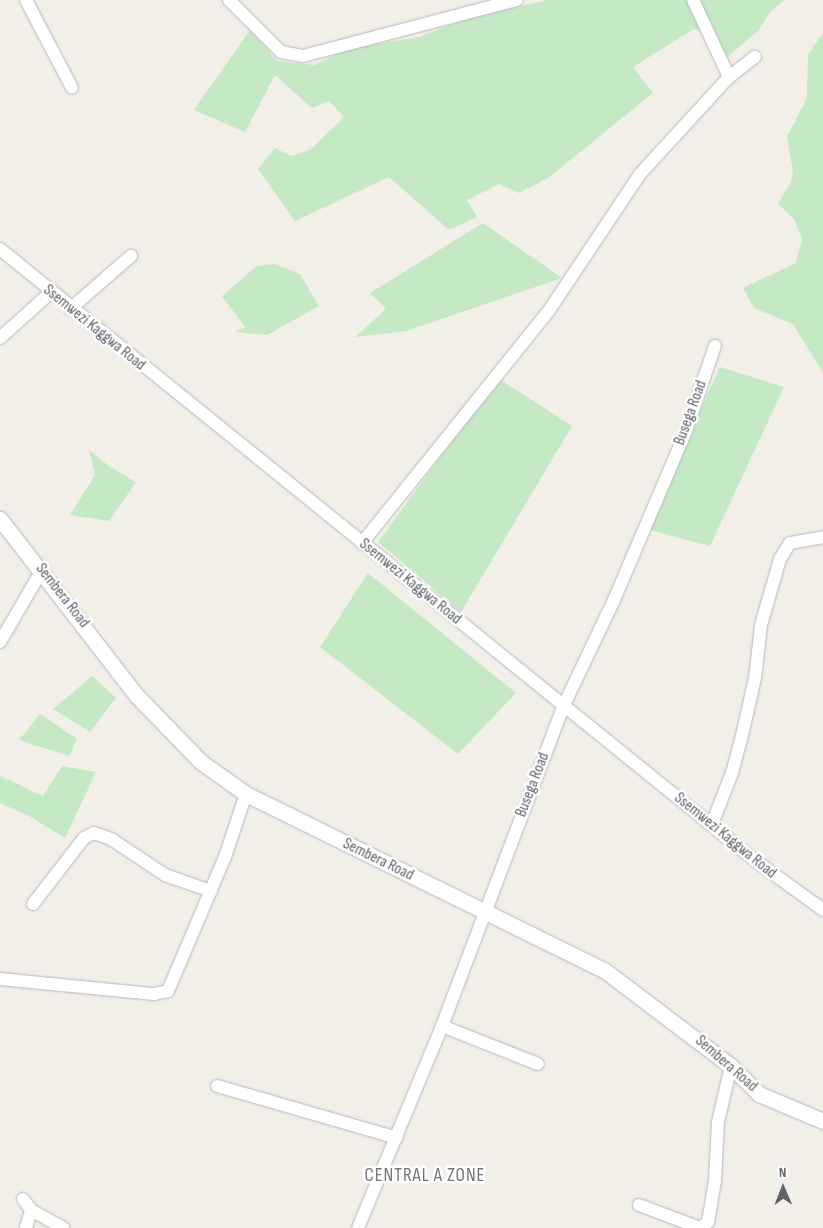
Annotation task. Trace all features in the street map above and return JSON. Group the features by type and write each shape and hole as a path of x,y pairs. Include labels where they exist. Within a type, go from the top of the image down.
{"street":[{"path":"26,0 72,88"},
{"path":"229,0 280,52 303,56 516,0"},
{"path":"693,0 729,77"},
{"path":"362,543 550,309 640,174 729,77 755,57"},
{"name":"Ssemwezi Kaggwa Road","path":"0,250 50,293 757,862 823,910"},
{"path":"70,309 131,256"},
{"path":"0,338 50,293"},
{"name":"Busega Road","path":"358,1228 442,1026 563,706 614,600 682,440 715,346"},
{"name":"Sembera Road","path":"0,519 42,570 137,696 201,762 246,794 604,970 731,1066 759,1094 823,1121"},
{"path":"712,824 732,773 741,740 755,678 761,625 780,559 790,543 823,537"},
{"path":"0,642 42,570"},
{"path":"0,979 154,994 168,991 211,891 246,794"},
{"path":"33,904 84,838 98,833 165,875 211,891"},
{"path":"442,1026 538,1064"},
{"path":"639,1205 700,1228 708,1222 715,1181 718,1122 731,1066"},
{"path":"217,1086 397,1138"},
{"path":"23,1199 31,1210 63,1228"},
{"path":"26,1228 31,1210"}],"green space":[{"path":"548,0 784,0 770,12 758,31 726,58 712,36 694,29 633,67 653,93 548,178 519,193 499,184 467,200 477,217 449,230 389,177 295,221 258,169 275,148 291,156 310,150 344,117 329,101 312,108 275,75 245,132 194,110 250,30 277,61 314,65 348,49 419,37 470,17"},
{"path":"823,33 823,373 793,324 754,308 743,288 796,263 802,239 794,219 778,204 791,182 793,171 787,137 807,98 808,54"},
{"path":"483,223 562,278 406,331 355,337 386,309 370,293"},
{"path":"275,264 300,274 319,306 267,335 235,332 245,327 222,296 257,266"},
{"path":"720,367 784,387 710,546 646,529"},
{"path":"498,378 572,426 461,612 378,542"},
{"path":"89,450 110,467 136,482 109,521 70,515 95,475"},
{"path":"368,573 516,693 458,754 320,647"},
{"path":"92,676 116,698 90,732 53,709"},
{"path":"40,714 77,739 69,756 19,740"},
{"path":"62,766 96,772 65,838 29,816 0,803 0,776 43,796"}],"district":[{"name":"CENTRAL A ZONE","path":"425,1176"}]}
